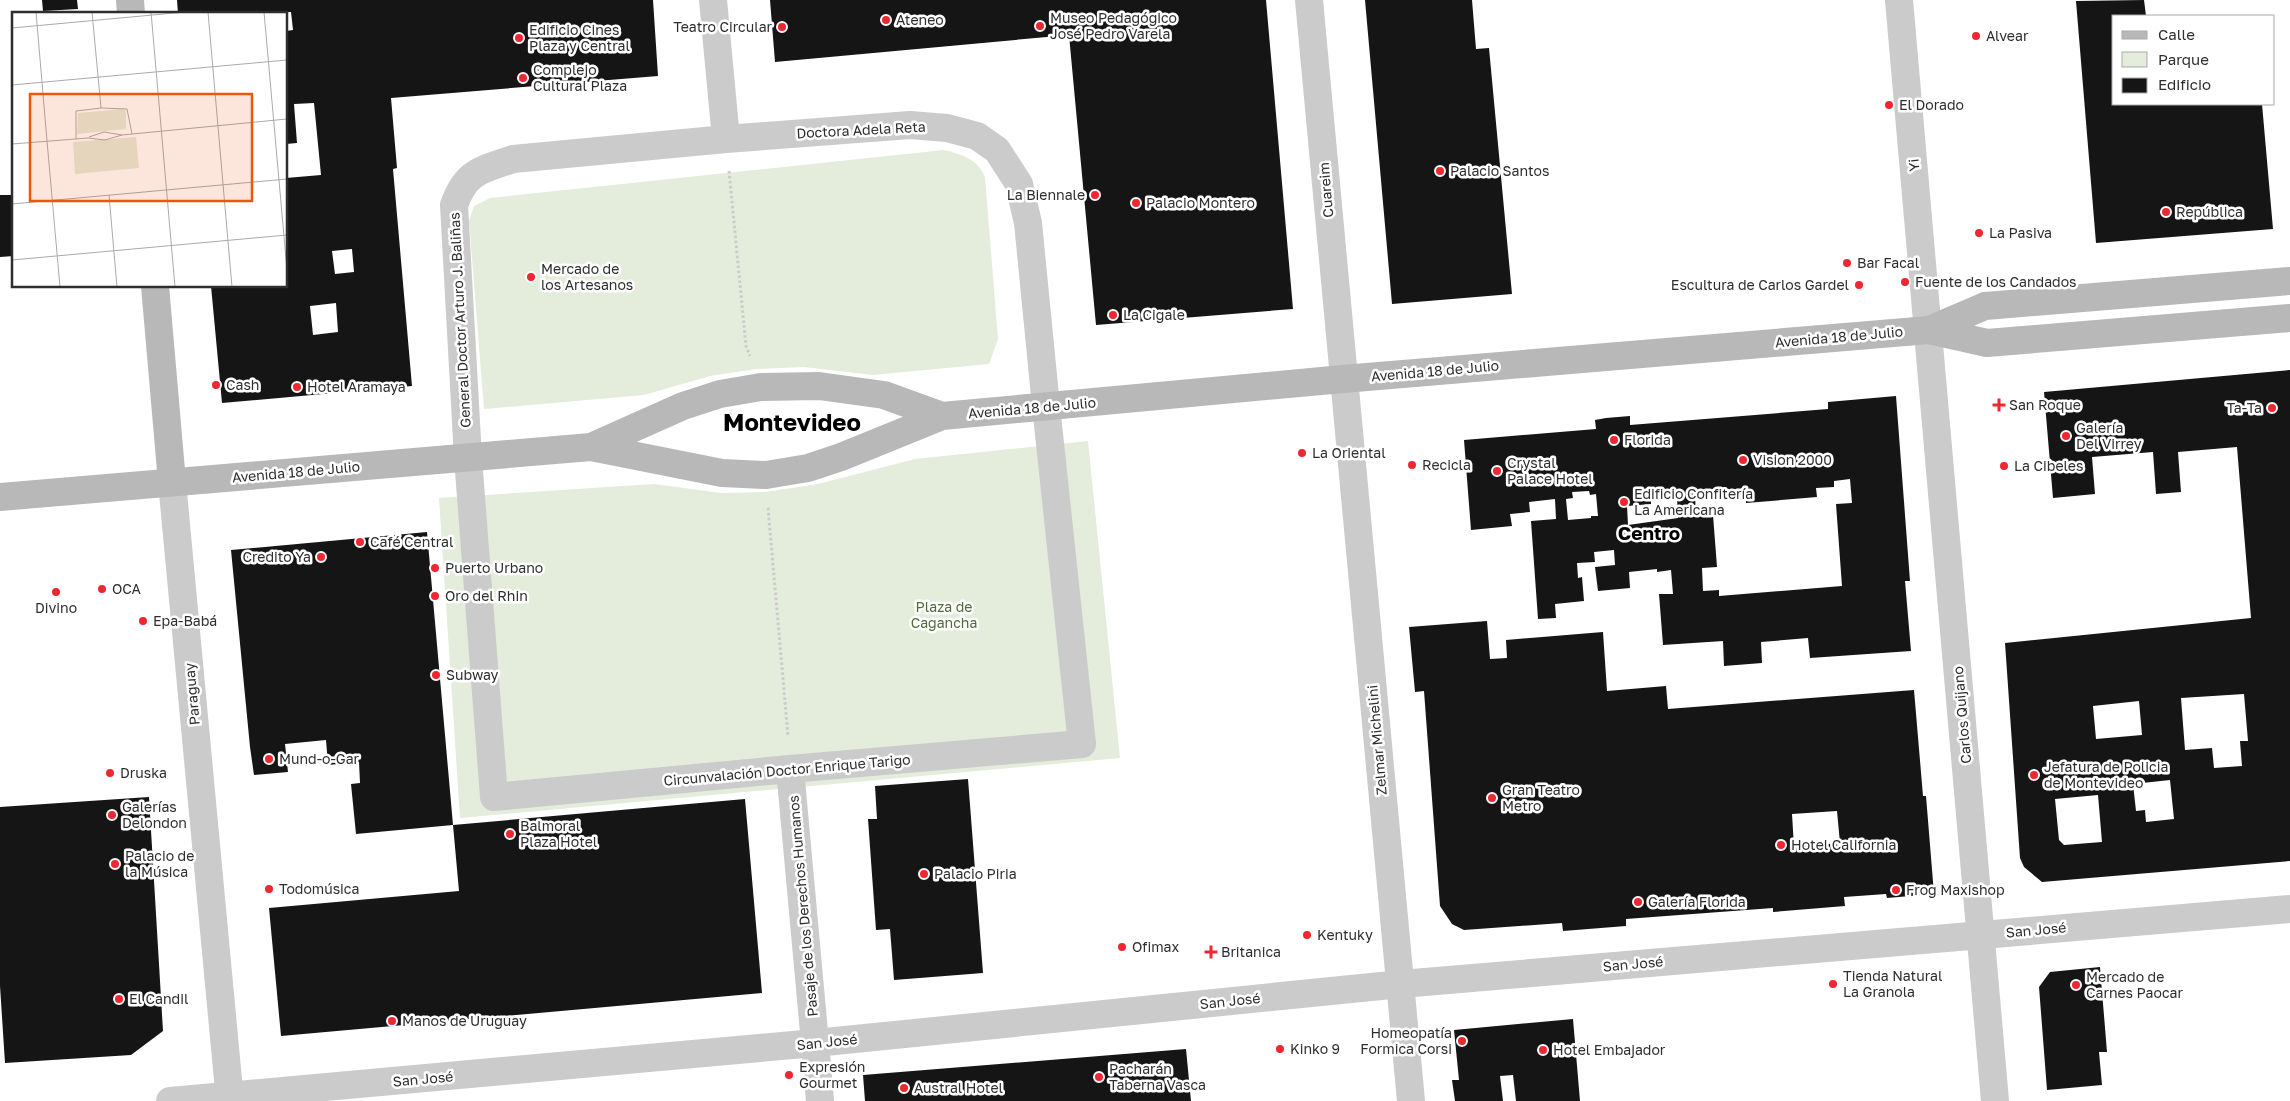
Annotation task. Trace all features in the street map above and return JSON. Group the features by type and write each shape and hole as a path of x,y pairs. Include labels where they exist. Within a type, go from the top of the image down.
{"main road":[{"name":"Avenida 18 de Julio","path":"1929,330 1985,306 2290,280"},
{"name":"Paraguay","path":"155,288 172,482"},
{"name":"Avenida 18 de Julio","path":"0,498 592,447 722,473 766,475 808,468 841,457 942,416 1343,379 1929,330 1987,343 2290,318"},
{"name":"Avenida 18 de Julio","path":"592,447 683,406 720,394 761,387 819,386 884,395 942,416"}],"street":[{"path":"713,0 726,139"},
{"name":"Cuareim","path":"1309,0 1343,379"},
{"name":"Yi","path":"1899,0 1929,330"},
{"name":"Doctora Adela Reta","path":"726,139 910,125 947,128 977,136 997,150 1019,184 1028,223 1046,406"},
{"name":"General Doctor Arturo J. Baliñas","path":"468,458 454,205 459,189 468,177 513,159 726,139"},
{"name":"Carlos Quijano","path":"1929,330 1995,1101"},
{"name":"Zelmar Michelini","path":"1343,379 1411,1101"},
{"name":"Circunvalación Doctor Enrique Tarigo","path":"468,458 494,797 790,768 1082,744 1046,406"},
{"name":"Paraguay","path":"172,482 230,1099"},
{"name":"Pasaje de los Derechos Humanos","path":"790,768 820,1101"},
{"name":"San José","path":"170,1101 230,1099 1401,984 2290,908"}],"path":[{"path":"732,197 746,346 761,387"},
{"path":"766,475 790,768"}],"green space":[{"path":"944,150 968,158 978,166 985,177 998,339 989,364 873,375 804,367 756,369 710,376 644,395 484,409 469,221 474,206 490,198"},
{"name":"Plaza de Cagancha","path":"1088,441 1120,758 460,818 439,498 654,484 721,493 765,492 818,484 915,459"}],"building":[{"path":"42,0 77,0 78,9 43,11"},
{"path":"177,0 653,0 658,76 391,98 397,168 393,169 412,386 222,403 211,288 288,288 288,178 321,175 314,103 294,104 297,143 288,144 288,31 293,30 291,12 178,12","holes":["352,249 354,272 335,274 332,251","336,303 338,332 313,335 310,306"]},
{"path":"770,0 1266,0 1293,309 1096,325 1069,35 775,62"},
{"name":"Palacio Santos","path":"1365,0 1472,0 1476,49 1489,48 1512,294 1392,304"},
{"path":"2144,0 2146,15 2112,15 2112,105 2262,105 2273,229 2096,243 2076,1"},
{"path":"0,195 12,195 12,256 0,257"},
{"path":"2290,370 2290,861 2042,882 2024,867 2020,858 2005,643 2251,618 2237,447 2178,452 2181,492 2156,494 2153,452 2092,457 2095,494 2053,498 2044,392","holes":["2244,694 2248,741 2240,741 2242,766 2214,768 2212,748 2185,750 2181,698","2139,701 2142,735 2096,739 2093,706","2170,780 2174,819 2146,822 2145,810 2136,811 2133,784","2098,795 2102,842 2064,845 2059,840 2055,799"]},
{"path":"1896,396 1910,581 1905,581 1911,651 1810,658 1808,638 1761,642 1762,663 1724,666 1723,641 1663,645 1659,594 1673,594 1671,570 1657,572 1657,569 1629,572 1630,588 1598,591 1595,567 1615,565 1614,550 1594,552 1595,562 1577,563 1578,578 1582,577 1584,601 1555,604 1556,618 1538,619 1531,521 1556,519 1555,499 1529,502 1530,512 1510,514 1512,526 1471,530 1464,440 1596,429 1595,420 1606,418 1630,416 1630,425 1828,409 1828,402","holes":["1850,479 1852,503 1836,504 1842,586 1719,596 1719,590 1703,591 1702,568 1717,567 1713,515 1696,516 1695,495 1711,494 1711,497 1745,494 1746,503 1817,497 1816,488 1834,487 1834,481","1589,491 1590,495 1596,494 1598,516 1568,520 1566,499 1573,498 1572,492","1677,497 1678,518 1628,525 1627,506 1651,504 1651,499"]},
{"path":"427,532 453,825 356,834 351,784 360,783 359,762 328,765 326,740 285,744 288,772 254,775 231,550"},
{"path":"1487,621 1490,659 1507,658 1506,640 1603,632 1607,691 1666,686 1668,709 1914,690 1923,796 1926,796 1934,894 1887,898 1886,894 1844,897 1845,906 1773,912 1773,908 1626,919 1626,926 1563,931 1562,923 1464,930 1452,924 1440,906 1424,691 1415,692 1409,627","holes":["1837,811 1840,843 1794,847 1792,814"]},
{"name":"Palacio Piria","path":"968,779 983,973 894,980 890,929 876,930 868,819 877,819 875,786"},
{"path":"149,797 163,1031 131,1055 5,1063 0,986 0,807"},
{"path":"745,799 762,993 281,1036 269,908 459,891 453,825"},
{"path":"2100,967 2107,1052 2099,1052 2102,1085 2047,1090 2039,987 2050,972"},
{"path":"1573,1019 1580,1101 1516,1101 1513,1075 1500,1076 1503,1101 1455,1101 1452,1080 1459,1080 1454,1030"},
{"path":"1186,1049 1191,1101 865,1101 863,1075"}],"place":[{"name":"Ateneo","path":"886,20"},
{"name":"Museo Pedagógico José Pedro Varela","path":"1040,26"},
{"name":"Teatro Circular","path":"782,27"},
{"name":"Alvear","path":"1976,36"},
{"name":"Edificio Cines Plaza y Central","path":"519,38"},
{"name":"Complejo Cultural Plaza","path":"523,78"},
{"name":"El Dorado","path":"1889,105"},
{"name":"Palacio Santos","path":"1440,171"},
{"name":"La Biennale","path":"1095,195"},
{"name":"Palacio Montero","path":"1136,203"},
{"name":"República","path":"2166,212"},
{"name":"La Pasiva","path":"1979,233"},
{"name":"Bar Facal","path":"1847,263"},
{"name":"Mercado de los Artesanos","path":"531,277"},
{"name":"Fuente de los Candados","path":"1905,282"},
{"name":"Escultura de Carlos Gardel","path":"1859,285"},
{"name":"La Cigale","path":"1113,315"},
{"name":"Cash","path":"216,385"},
{"name":"Hotel Aramaya","path":"297,387"},
{"name":"San Roque","path":"1999,405"},
{"name":"Ta-Ta","path":"2272,408"},
{"name":"Galería Del Virrey","path":"2066,436"},
{"name":"Florida","path":"1614,440"},
{"name":"La Oriental","path":"1302,453"},
{"name":"Vision 2000","path":"1743,460"},
{"name":"Recicla","path":"1412,465"},
{"name":"La Cibeles","path":"2004,466"},
{"name":"Crystal Palace Hotel","path":"1497,471"},
{"name":"Edificio Confitería La Americana","path":"1624,502"},
{"name":"Café Central","path":"360,542"},
{"name":"Credito Ya","path":"321,557"},
{"name":"Puerto Urbano","path":"435,568"},
{"name":"OCA","path":"102,589"},
{"name":"Divino","path":"56,592"},
{"name":"Oro del Rhin","path":"435,596"},
{"name":"Epa-Babá","path":"143,621"},
{"name":"Subway","path":"436,675"},
{"name":"Mund-o-Gar","path":"269,759"},
{"name":"Druska","path":"110,773"},
{"name":"Jefatura de Policia de Montevideo","path":"2034,775"},
{"name":"Gran Teatro Metro","path":"1492,798"},
{"name":"Galerías Delondon","path":"112,815"},
{"name":"Balmoral Plaza Hotel","path":"510,834"},
{"name":"Hotel California","path":"1781,845"},
{"name":"Palacio de la Música","path":"115,864"},
{"name":"Palacio Piria","path":"924,874"},
{"name":"Todomúsica","path":"269,889"},
{"name":"Frog Maxishop","path":"1896,890"},
{"name":"Galería Florida","path":"1638,902"},
{"name":"Kentuky","path":"1307,935"},
{"name":"Ofimax","path":"1122,947"},
{"name":"Britanica","path":"1211,952"},
{"name":"Tienda Natural La Granola","path":"1833,984"},
{"name":"Mercado de Carnes Paocar","path":"2076,985"},
{"name":"El Candil","path":"119,999"},
{"name":"Manos de Uruguay","path":"392,1021"},
{"name":"Homeopatía Formica Corsi","path":"1462,1041"},
{"name":"Kinko 9","path":"1280,1049"},
{"name":"Hotel Embajador","path":"1543,1050"},
{"name":"Expresión Gourmet","path":"789,1075"},
{"name":"Pacharán Taberna Vasca","path":"1099,1077"},
{"name":"Austral Hotel","path":"904,1088"}],"district":[{"name":"Montevideo","path":"792,423"},
{"name":"Centro","path":"1649,533"}]}
